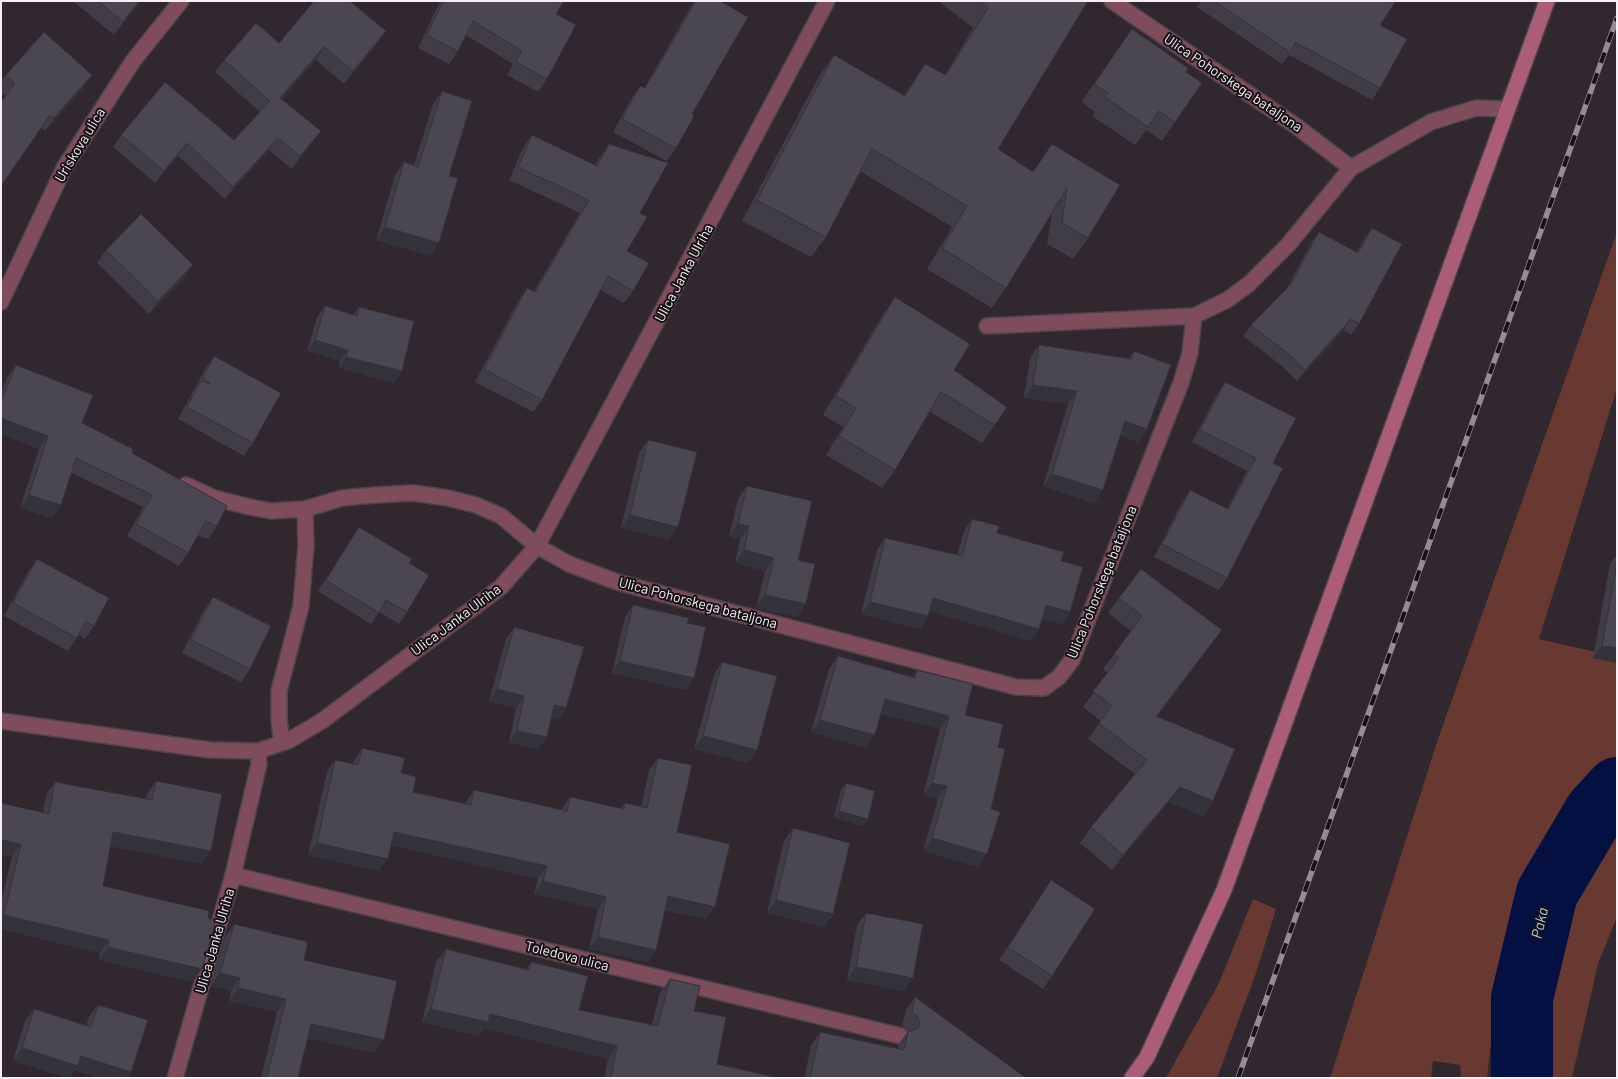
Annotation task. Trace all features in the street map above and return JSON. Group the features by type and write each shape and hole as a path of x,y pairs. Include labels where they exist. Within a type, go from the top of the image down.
{"main road":[{"path":"1132,1078 1147,1057 1224,890 1547,1"}],"street":[{"name":"Uriskova ulica","path":"1,302 64,168 133,61 181,1"},
{"name":"Ulica Janka Ulriha","path":"175,1078 233,875 259,764 258,751 282,743 322,721 502,587 537,546 828,1"},
{"name":"Ulica Pohorskega bataljona","path":"1112,1 1296,126 1351,168"},
{"path":"987,326 1194,316 1228,300 1249,284 1288,245 1351,168 1431,122 1476,108 1507,109"},
{"name":"Ulica Pohorskega bataljona","path":"173,480 214,498 271,511 305,509 342,498 375,495 413,493 448,498 476,505 501,516 537,546 569,564 617,582 1016,687 1044,688 1058,677 1072,660 1180,383 1190,353 1194,316"},
{"path":"282,743 279,720 279,691 301,606 306,546 305,509"},
{"path":"1,720 210,750 258,751"},
{"name":"Toledova ulica","path":"233,875 901,1036"}],"shaded area":[{"path":"1617,232 1617,388 1539,639 1617,657 1617,759 1566,811 1533,867 1497,989 1487,1078 1461,1078 1460,1065 1433,1061 1431,1078 1330,1078 1437,742"},
{"path":"1617,812 1617,917 1598,964 1572,1078 1541,1078 1537,1039 1542,978 1561,901 1590,849"},
{"path":"1253,899 1276,909 1255,976 1217,1078 1166,1078 1219,983"}],"building":[{"path":"98,1 139,1 123,22"},
{"path":"314,1 350,1 386,31 353,71 324,47 280,98 321,131 300,156 278,138 233,187 187,143 164,171 121,135 165,82 234,140 270,101 224,60 256,23 279,43"},
{"path":"443,1 564,1 556,14 576,25 547,79 516,62 522,51 473,21 458,51 427,35"},
{"path":"696,1 720,1 748,17 692,114 694,115 691,122 676,148 622,119 640,86 645,88"},
{"path":"980,1 1088,1 998,149 1033,172 1052,144 1120,185 1088,238 1062,223 1067,188 1006,288 942,248 967,206 872,149 826,237 757,200 834,55 905,96 925,64 946,75 988,8"},
{"path":"1214,1 1396,1 1380,25 1407,39 1380,88 1295,42 1291,53"},
{"path":"1132,29 1188,68 1186,72 1202,83 1175,122 1159,111 1148,127 1105,97 1108,93 1094,84"},
{"path":"44,32 92,75 54,118 50,115 1,186 1,102 15,83 6,75"},
{"path":"442,91 472,101 449,176 458,178 439,243 385,227 404,162 418,167"},
{"path":"532,135 597,166 609,144 668,163 640,213 647,217 627,251 649,263 633,291 608,276 542,400 484,369 527,288 535,292 589,200 518,167"},
{"path":"141,214 193,265 158,301 106,250"},
{"path":"1372,228 1402,244 1359,324 1351,319 1305,370 1290,355 1251,325 1291,284 1319,232 1358,253"},
{"path":"895,297 970,344 954,370 1007,407 995,425 941,392 895,470 839,436 856,408 836,396"},
{"path":"325,306 357,316 359,307 414,321 402,371 346,357 348,350 315,340"},
{"path":"1039,345 1131,359 1134,351 1171,365 1147,429 1125,421 1103,490 1052,474 1077,391 1033,385"},
{"path":"214,356 281,393 253,443 187,407 201,381 210,384 203,377"},
{"path":"16,365 93,395 82,423 133,449 132,453 227,506 217,526 206,521 188,553 136,524 152,495 76,458 61,505 29,495 48,436 1,418 1,401"},
{"path":"1225,382 1296,418 1273,463 1283,468 1227,578 1162,544 1190,490 1228,509 1256,458 1200,430"},
{"path":"648,440 697,452 678,527 630,515"},
{"path":"747,486 812,501 798,560 815,564 806,604 765,595 774,558 744,550 749,526 738,524"},
{"path":"972,519 999,526 997,533 1064,552 1061,561 1083,567 1070,612 1046,605 1039,629 933,598 928,616 870,602 885,538 962,556"},
{"path":"359,527 412,559 409,563 429,575 407,612 386,600 379,613 326,580"},
{"path":"37,559 109,598 94,626 86,621 77,638 13,603"},
{"path":"1617,564 1617,648 1602,646"},
{"path":"1141,569 1222,630 1156,716 1235,749 1213,801 1180,787 1123,855 1091,827 1147,760 1099,723 1112,706 1093,691 1119,658 1114,654 1142,616 1119,598"},
{"path":"213,597 271,626 250,669 191,640"},
{"path":"633,605 689,618 687,623 706,627 694,678 620,661"},
{"path":"514,627 584,647 566,708 554,705 547,737 517,731 524,696 497,689"},
{"path":"838,656 915,678 917,670 973,684 965,715 1003,724 998,747 1005,749 991,809 1000,812 987,854 932,838 947,786 932,783 949,716 885,699 875,735 820,720"},
{"path":"722,662 777,676 757,750 703,736"},
{"path":"362,748 405,758 401,773 416,777 413,792 471,805 474,790 567,811 570,797 624,809 625,803 647,808 658,758 692,765 677,832 730,844 715,907 668,896 656,950 598,937 606,897 543,881 547,866 394,832 388,859 317,843 335,760 358,765"},
{"path":"156,781 222,794 211,851 113,832 103,886 209,911 208,918 216,920 202,969 108,947 109,940 4,915 21,844 1,840 1,803 49,814 55,782 152,800"},
{"path":"846,783 875,791 868,819 839,811"},
{"path":"793,828 850,843 833,914 776,900"},
{"path":"1051,880 1095,909 1052,976 1008,947"},
{"path":"866,913 923,924 913,978 856,967"},
{"path":"234,924 308,942 304,960 397,981 384,1040 311,1024 298,1078 267,1078 286,999 238,988 240,978 220,973"},
{"path":"446,949 529,970 531,962 588,976 579,1010 658,1026 670,979 700,986 694,1011 726,1017 717,1064 779,1078 611,1078 617,1046 490,1014 488,1022 431,1009"},
{"path":"915,997 1026,1078 810,1078 820,1032 904,1050 908,1032 917,1029 920,1024 917,1016 912,1013"},
{"path":"98,1005 148,1020 131,1072 81,1056 78,1066 22,1048 34,1009 91,1027"}],"waterway":[{"name":"Paka","path":"1522,1078 1522,998 1547,893 1595,812 1617,788"}],"railway":[{"path":"1238,1078 1617,18"}]}
